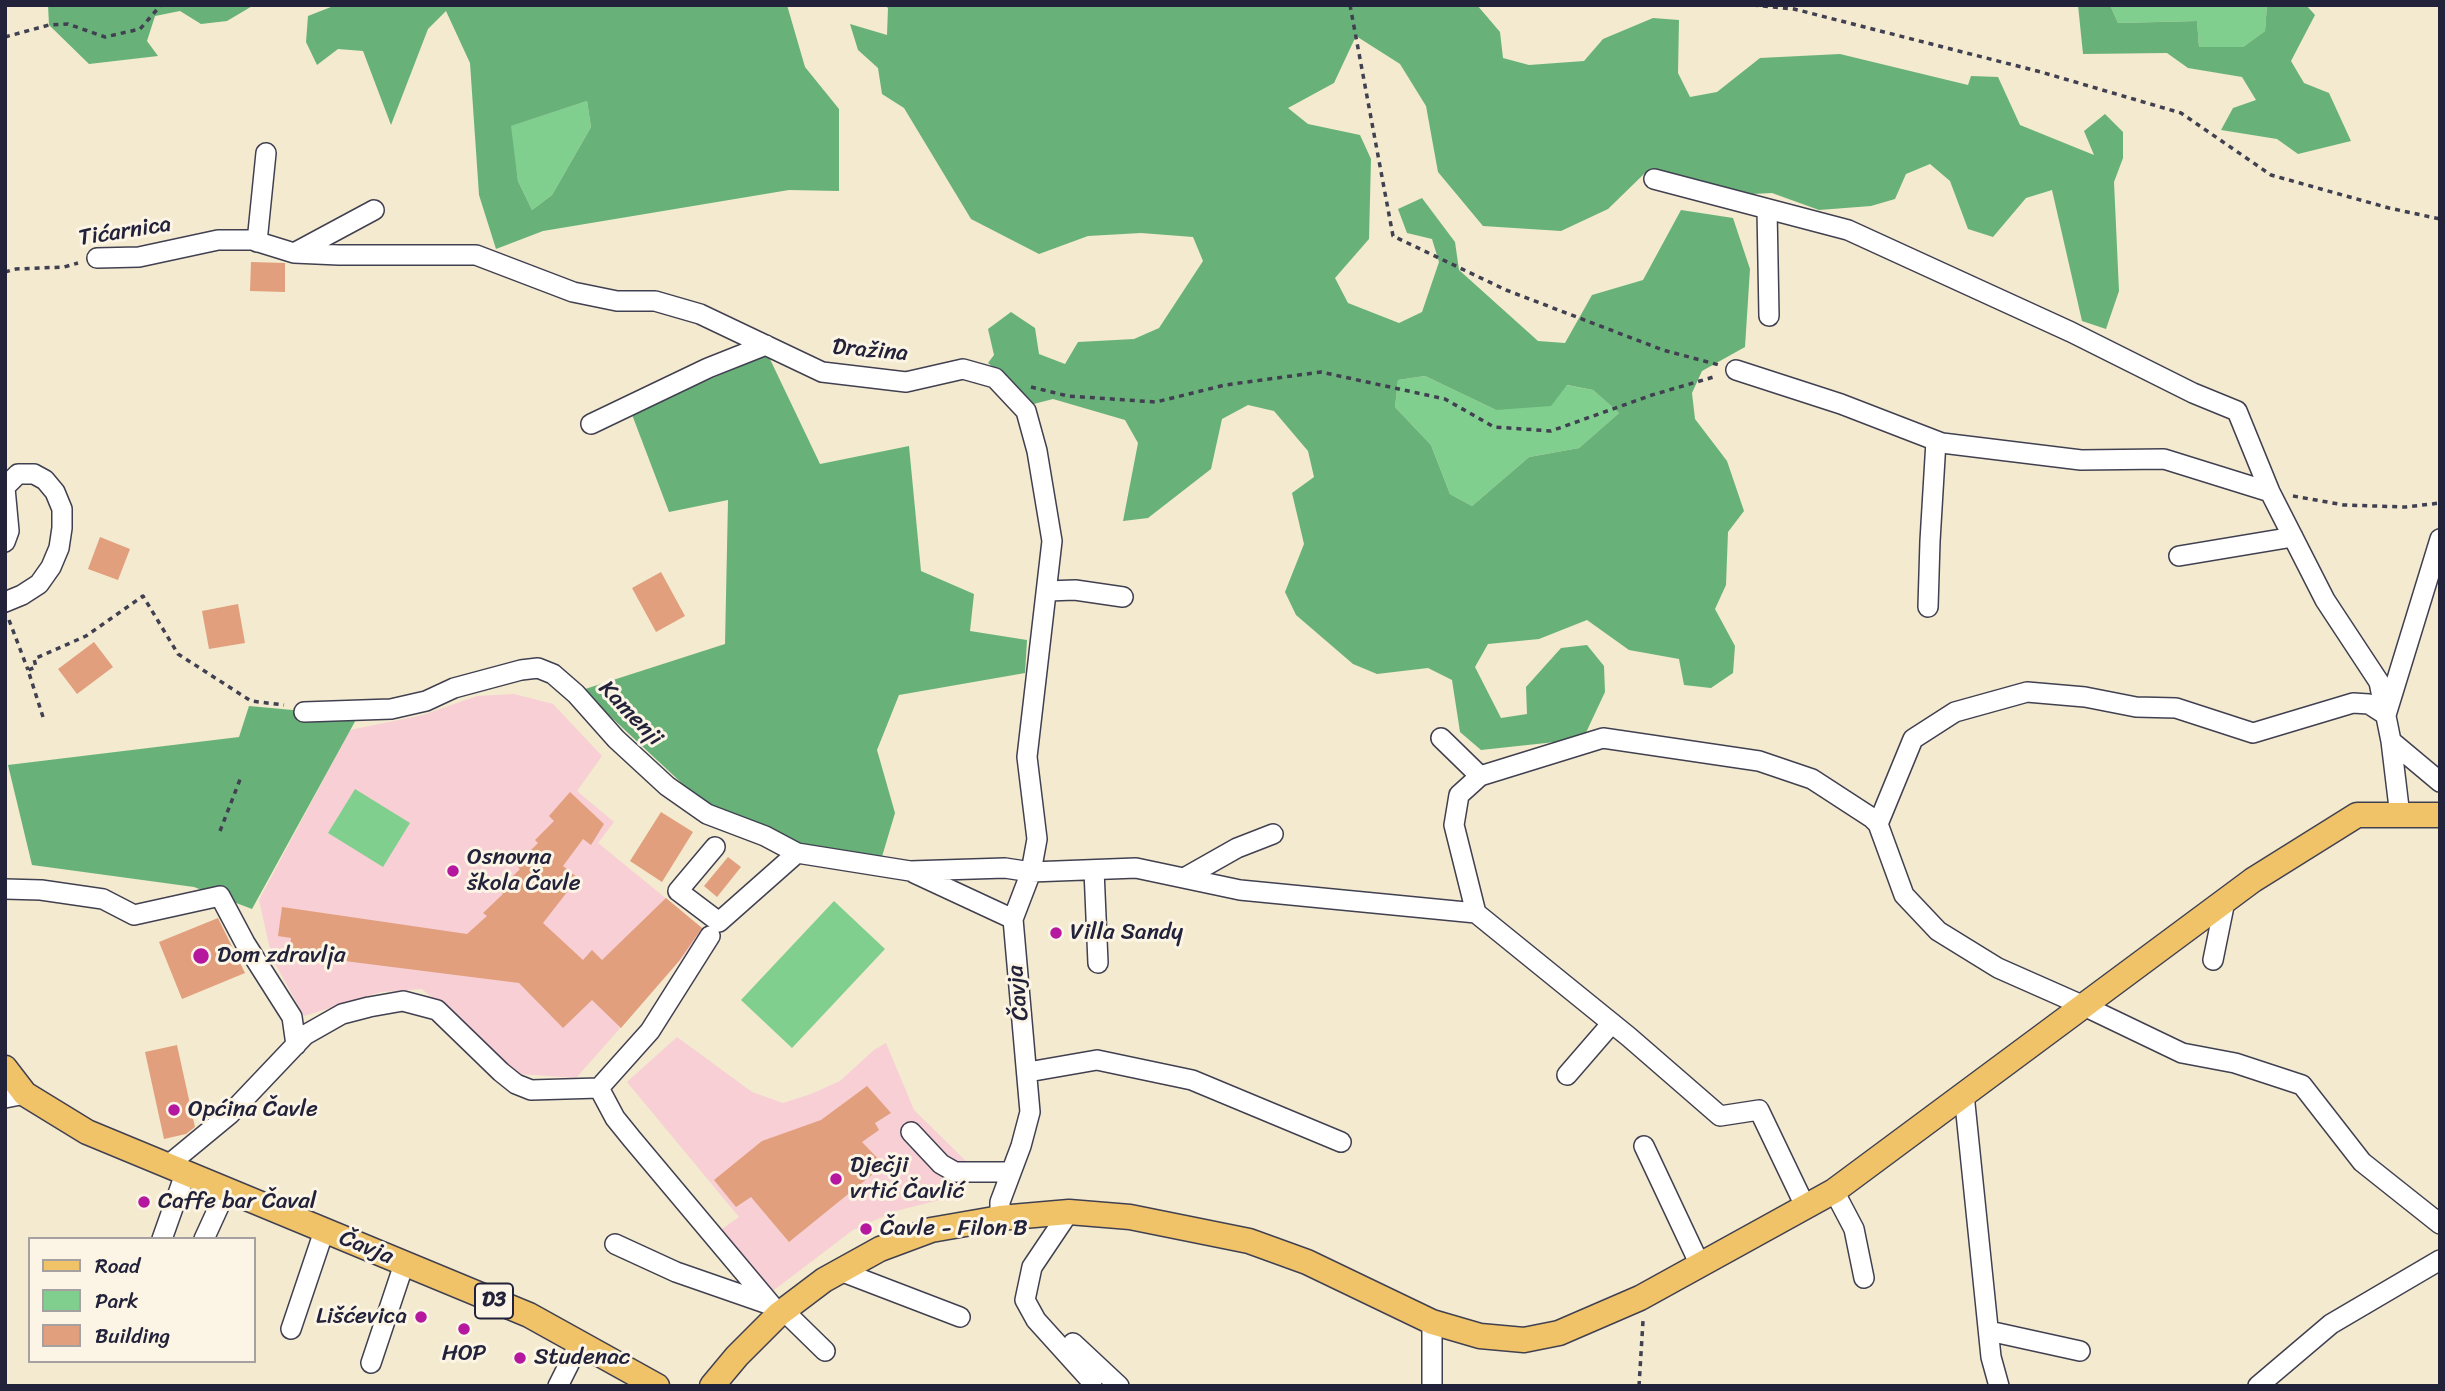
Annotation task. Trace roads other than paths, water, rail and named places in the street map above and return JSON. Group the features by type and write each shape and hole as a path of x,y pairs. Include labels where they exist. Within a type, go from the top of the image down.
{"main road":[{"path":"712,1386 778,1310 824,1280 880,1249 931,1230 1000,1218 1069,1212 1130,1217 1249,1241 1330,1272 1432,1322 1480,1336 1524,1340 1559,1333 1640,1298 1834,1191 2253,880 2357,816 2440,816"},
{"name":"Čavja","path":"5,1068 15,1096 87,1132 529,1315 657,1386"}],"street":[{"path":"254,241 266,153"},
{"path":"1654,179 1848,230 2071,332 2193,393 2237,411 2270,492 2325,600 2379,682 2391,741 2400,816"},
{"path":"1767,209 1769,316"},
{"path":"294,253 374,210"},
{"name":"Tićarnica","path":"97,258 139,257 218,240 254,241"},
{"name":"Dražina","path":"254,241 294,253 339,256 476,255 573,292 617,301 655,301 700,314 822,372 906,382 963,369 995,378 1026,411 1037,451 1052,541 1047,591"},
{"path":"591,424 708,368 766,345"},
{"path":"1736,370 1841,404 1936,441 2081,460 2164,459 2270,492"},
{"path":"1928,607 1936,441"},
{"path":"5,542 9,531 5,488 18,474 34,474 45,480 55,492 62,509 59,548 51,568 39,584 22,595 7,610"},
{"path":"2179,556 2293,537"},
{"path":"2386,715 2440,539"},
{"path":"1124,597 1075,590 1047,591 1027,757 1037,839 1031,872 1136,868 1240,890 1476,913 1612,1023 1720,1116 1759,1110 1805,1206"},
{"name":"Kamenji","path":"304,712 391,709 426,701 454,688 538,668 554,674 576,694 616,739 667,786 707,814 765,836 797,853 910,871 1004,868 1031,872"},
{"path":"1878,824 1913,739 1955,712 2027,692 2085,697 2136,707 2176,708 2253,733 2353,703 2369,704 2386,715"},
{"path":"1441,738 1480,776"},
{"path":"1476,913 1454,825 1459,795 1480,776 1603,738 1759,761 1812,779 1878,824 1905,895 1938,931 1998,968 2182,1053 2235,1063 2302,1084 2361,1162 2440,1224"},
{"path":"2391,741 2440,782"},
{"path":"1184,878 1237,848 1273,834"},
{"path":"715,847 678,891 719,922 797,853"},
{"path":"1094,870 1098,963"},
{"name":"Kamenji","path":"910,871 1013,919"},
{"name":"Čavja","path":"1000,1218 1000,1202 1030,1112 1013,919 1031,872"},
{"path":"13,889 103,899 134,915 220,896 245,943 292,1017 296,1045"},
{"path":"2213,960 2225,901"},
{"path":"162,1237 176,1170 296,1045 318,1026 342,1014 403,1001 436,1010 516,1084 531,1090 599,1088 650,1031 710,936"},
{"path":"1567,1075 1612,1023"},
{"path":"1028,1072 1097,1060 1192,1080 1341,1142"},
{"path":"599,1088 615,1118 778,1310 825,1351"},
{"path":"1964,1094 1991,1357 1998,1386"},
{"path":"911,1132 941,1164 955,1172 1011,1172"},
{"path":"1644,1146 1700,1265"},
{"path":"205,1237 226,1191"},
{"path":"1834,1191 1854,1229 1864,1278"},
{"path":"1069,1212 1032,1267 1025,1300 1036,1320 1092,1382"},
{"path":"291,1329 324,1231"},
{"path":"615,1244 676,1272 778,1310"},
{"path":"2259,1386 2330,1324 2439,1262"},
{"path":"371,1363 404,1264"},
{"path":"840,1271 960,1317"},
{"path":"1027,1305 1041,1306 1081,1351 1119,1386"},
{"path":"1432,1322 1432,1386"},
{"path":"1989,1331 2080,1351"},
{"path":"558,1386 580,1342"}],"place":[{"name":"Osnovna škola Čavle","path":"453,871"},
{"name":"Villa Sandy","path":"1056,933"},
{"name":"Dom zdravlja","path":"201,956"},
{"name":"Općina Čavle","path":"174,1110"},
{"name":"Dječji vrtić Čavlić","path":"836,1179"},
{"name":"Caffe bar Čaval","path":"144,1202"},
{"name":"Čavle - Filon B","path":"866,1229"},
{"name":"Lišćevica","path":"421,1317"},
{"name":"HOP","path":"464,1329"},
{"name":"Studenac","path":"520,1358"}]}
